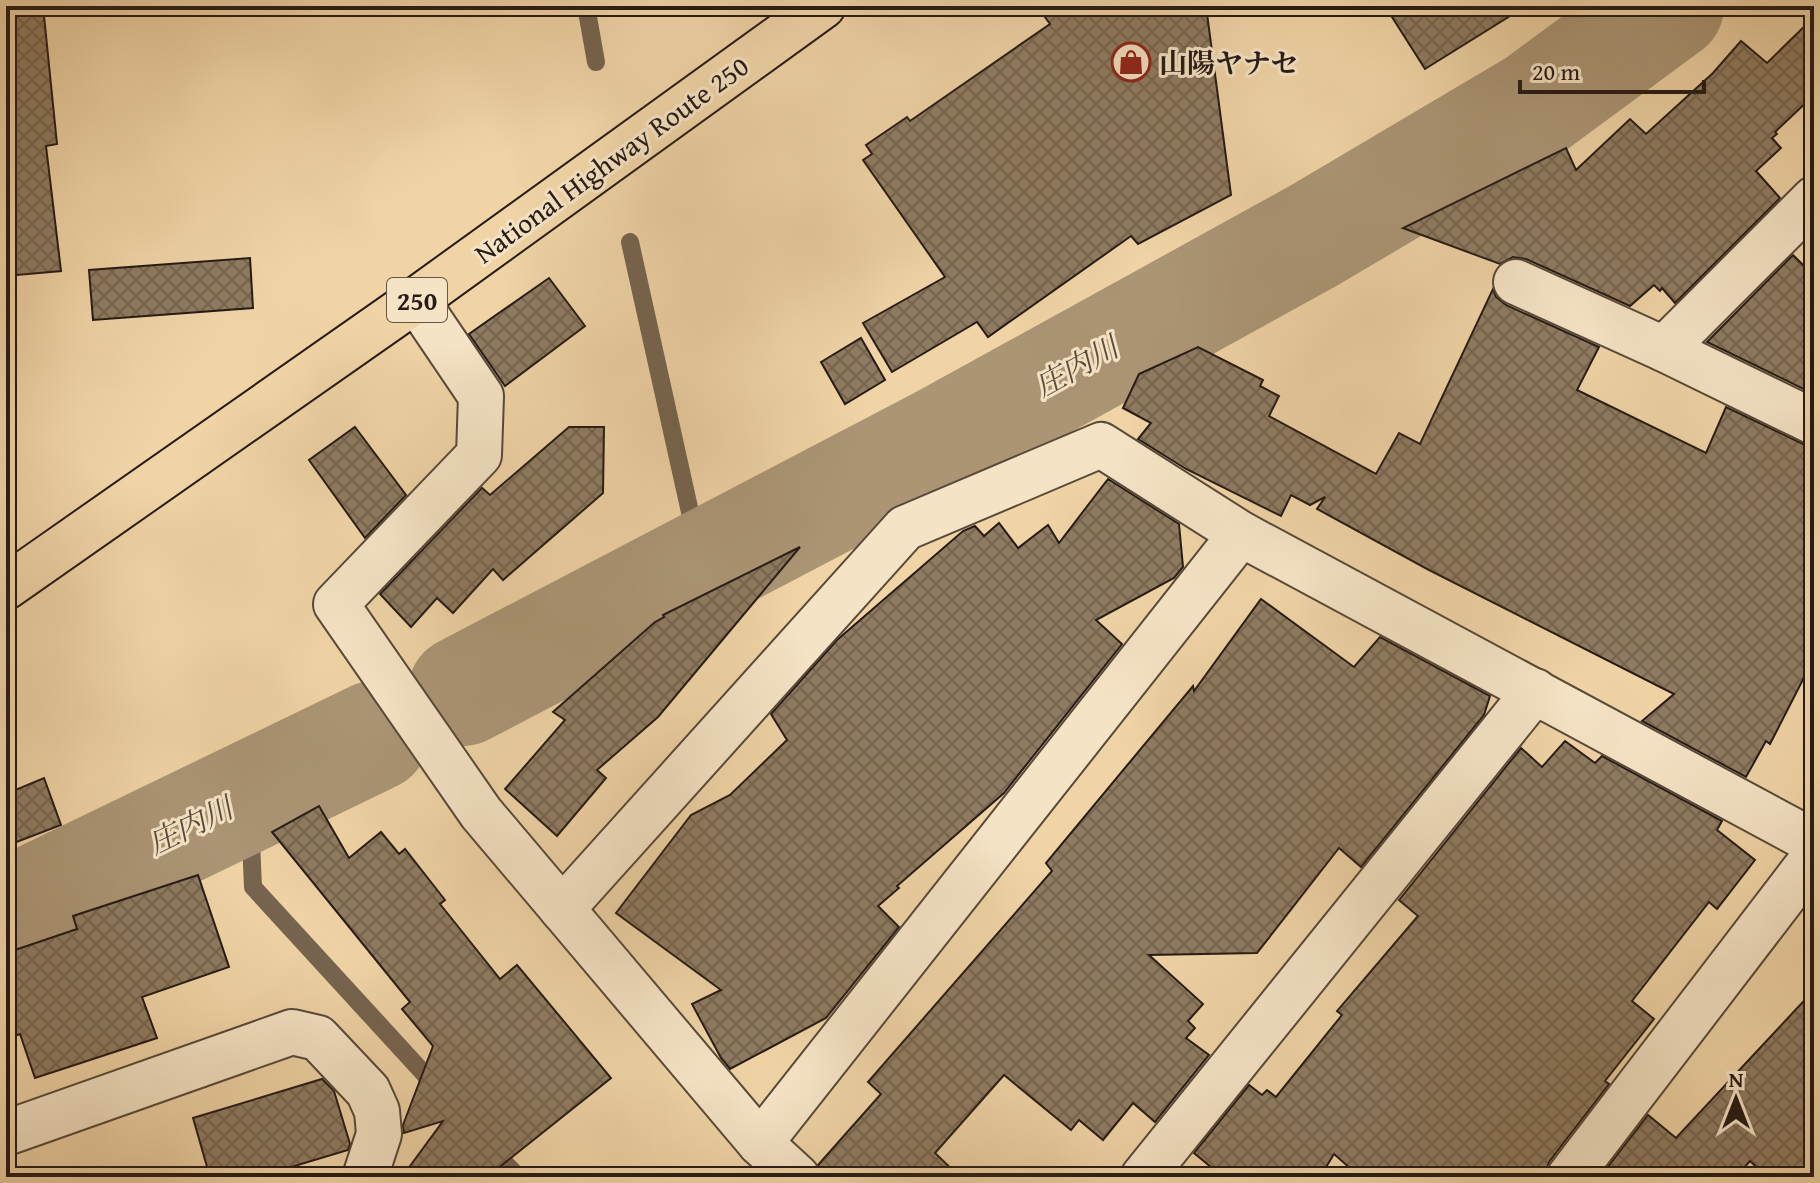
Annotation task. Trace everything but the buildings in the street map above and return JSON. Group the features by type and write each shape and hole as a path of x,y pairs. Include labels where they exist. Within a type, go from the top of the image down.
{"highway":[{"name":"National Highway Route 250","path":"6,587 416,300 823,6"}],"street":[{"path":"1664,349 1814,199"},
{"path":"1516,282 1814,422"},
{"path":"416,300 481,396 479,455 336,604 481,813 760,1143 797,1177"},
{"path":"562,909 905,528 1101,445 1241,534 1814,842"},
{"path":"760,1143 1241,534"},
{"path":"1143,1177 1535,691"},
{"path":"1569,1177 1814,857"},
{"path":"6,1133 292,1032 318,1038 368,1091 377,1111 379,1134 365,1177"}],"waterway":[{"path":"586,6 596,62"},
{"name":"庄内川","path":"463,691 941,441 1313,236 1536,104 1669,6"},
{"path":"630,242 702,566"},
{"name":"庄内川","path":"6,914 374,736"},
{"path":"249,797 253,887 439,1090"},
{"path":"488,1145 518,1177"}],"place":[{"name":"山陽ヤナセ","path":"1131,62"}]}
